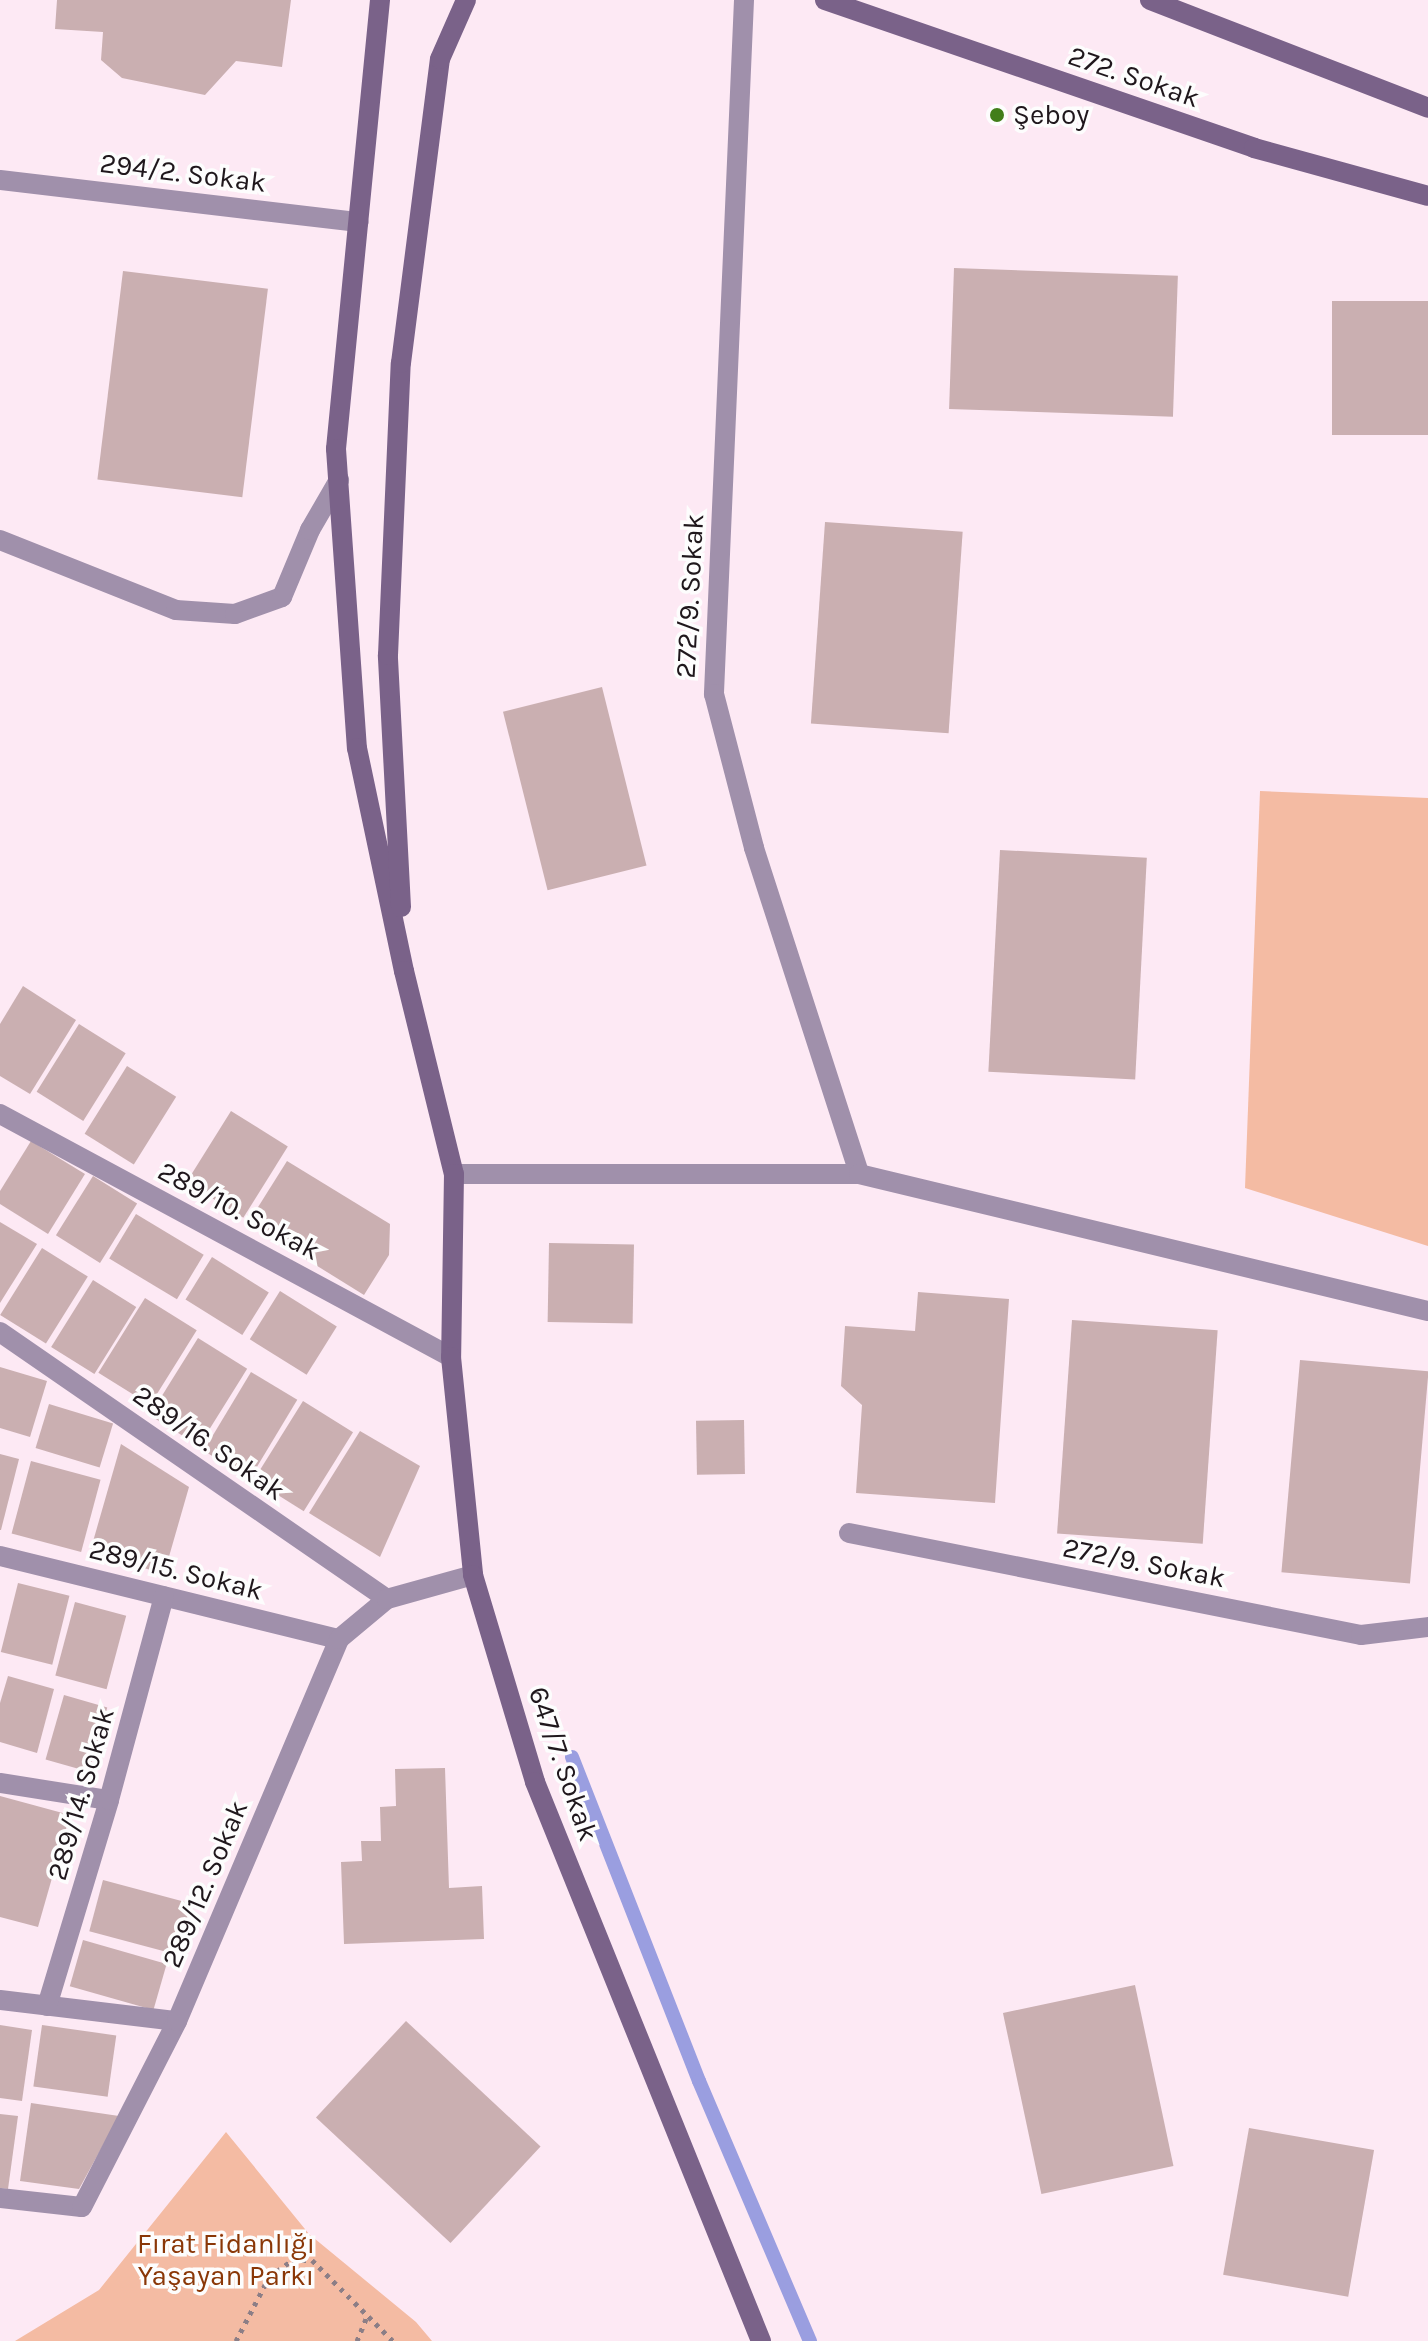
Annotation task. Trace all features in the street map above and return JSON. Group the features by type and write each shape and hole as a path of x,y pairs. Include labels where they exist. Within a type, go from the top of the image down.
{"street":[{"path":"380,0 336,449 357,748 404,971"},
{"path":"404,971 388,655 401,363 440,59 466,0"},
{"name":"272/9. Sokak","path":"744,0 714,694 754,848 859,1174"},
{"name":"272. Sokak","path":"825,0 1254,148 1428,196"},
{"path":"1150,0 1428,108"},
{"name":"294/2. Sokak","path":"0,180 359,222"},
{"path":"0,540 176,610 235,614 282,597 310,530 339,480"},
{"name":"647/7. Sokak","path":"404,971 454,1174 451,1357 473,1575 535,1782 761,2341"},
{"name":"289/10. Sokak","path":"0,1114 451,1357"},
{"path":"454,1174 859,1174 1428,1311"},
{"name":"289/16. Sokak","path":"0,1332 387,1599"},
{"name":"272/9. Sokak","path":"849,1533 1361,1635 1428,1627"},
{"name":"289/15. Sokak","path":"0,1556 339,1639"},
{"name":"289/12. Sokak","path":"0,2198 82,2207 177,2021 339,1639 387,1599 473,1575"},
{"name":"289/14. Sokak","path":"47,2006 109,1800 164,1596"},
{"path":"0,1783 109,1800"},
{"path":"0,2000 177,2021"}],"path":[{"path":"236,2341 269,2277 292,2260 312,2260 393,2341"},
{"path":"357,2341 367,2316"}],"green space":[{"path":"1260,791 1428,798 1428,1246 1245,1188"},
{"name":"Fırat Fidanlığı Yaşayan Parkı","path":"226,2132 309,2234 416,2322 432,2341 15,2341 99,2290"}],"building":[{"path":"57,0 291,0 282,67 236,61 205,95 122,78 101,60 103,32 55,29"},
{"path":"954,268 1178,276 1173,417 949,409"},
{"path":"123,271 268,289 242,497 97,479"},
{"path":"1332,301 1428,301 1428,435 1332,435"},
{"path":"825,522 963,532 949,733 811,724"},
{"path":"602,687 647,866 548,890 503,712"},
{"path":"1000,850 1147,858 1135,1079 988,1072"},
{"path":"23,986 76,1020 30,1094 0,1076 0,1024"},
{"path":"79,1024 126,1053 83,1121 37,1092"},
{"path":"127,1066 176,1097 134,1165 85,1134"},
{"path":"231,1111 288,1147 243,1218 186,1182"},
{"path":"31,1141 85,1174 48,1234 0,1204 0,1191"},
{"path":"287,1161 390,1224 389,1255 364,1295 248,1223"},
{"path":"93,1176 137,1204 100,1263 56,1235"},
{"path":"136,1214 204,1255 177,1299 109,1259"},
{"path":"0,1222 37,1244 0,1303"},
{"path":"549,1243 634,1244 633,1323 548,1322"},
{"path":"42,1248 88,1277 46,1344 0,1315"},
{"path":"212,1257 269,1293 242,1335 186,1299"},
{"path":"93,1280 136,1307 94,1374 51,1347"},
{"path":"280,1291 337,1327 307,1375 250,1339"},
{"path":"918,1292 1009,1299 995,1503 856,1493 862,1405 841,1386 845,1326 915,1331"},
{"path":"145,1298 197,1330 150,1405 98,1373"},
{"path":"1072,1320 1218,1330 1203,1544 1057,1533"},
{"path":"198,1338 247,1369 199,1446 150,1415"},
{"path":"1300,1360 1428,1371 1410,1583 1281,1572"},
{"path":"0,1367 47,1381 30,1437 0,1428"},
{"path":"251,1372 297,1400 250,1479 204,1451"},
{"path":"303,1401 353,1432 304,1511 254,1480"},
{"path":"49,1404 113,1424 100,1468 36,1448"},
{"path":"744,1420 745,1474 697,1475 696,1421"},
{"path":"360,1431 420,1466 380,1557 309,1513"},
{"path":"121,1444 189,1487 164,1574 90,1552"},
{"path":"0,1454 19,1459 1,1530 0,1530"},
{"path":"31,1461 101,1480 81,1552 12,1533"},
{"path":"18,1583 69,1596 52,1665 1,1652"},
{"path":"75,1602 126,1616 107,1689 55,1675"},
{"path":"8,1676 54,1689 37,1753 0,1742 0,1703"},
{"path":"64,1695 107,1707 89,1772 46,1759"},
{"path":"445,1768 449,1888 482,1886 484,1939 344,1944 341,1862 362,1861 361,1841 381,1841 380,1807 396,1806 395,1769"},
{"path":"0,1796 70,1815 38,1927 0,1917"},
{"path":"103,1880 191,1904 177,1955 89,1931"},
{"path":"83,1940 167,1964 153,2010 70,1986"},
{"path":"1135,1985 1173,2166 1041,2194 1003,2013"},
{"path":"406,2021 541,2146 451,2243 316,2118"},
{"path":"0,2025 32,2030 22,2101 0,2098"},
{"path":"42,2025 116,2035 108,2097 33,2086"},
{"path":"31,2103 119,2116 79,2189 20,2181"},
{"path":"0,2114 18,2116 8,2189 0,2188"},
{"path":"1249,2128 1374,2150 1348,2297 1223,2275"}],"waterway":[{"path":"572,1757 699,2081 810,2341"}],"place":[{"name":"Şeboy","path":"997,115"}]}
